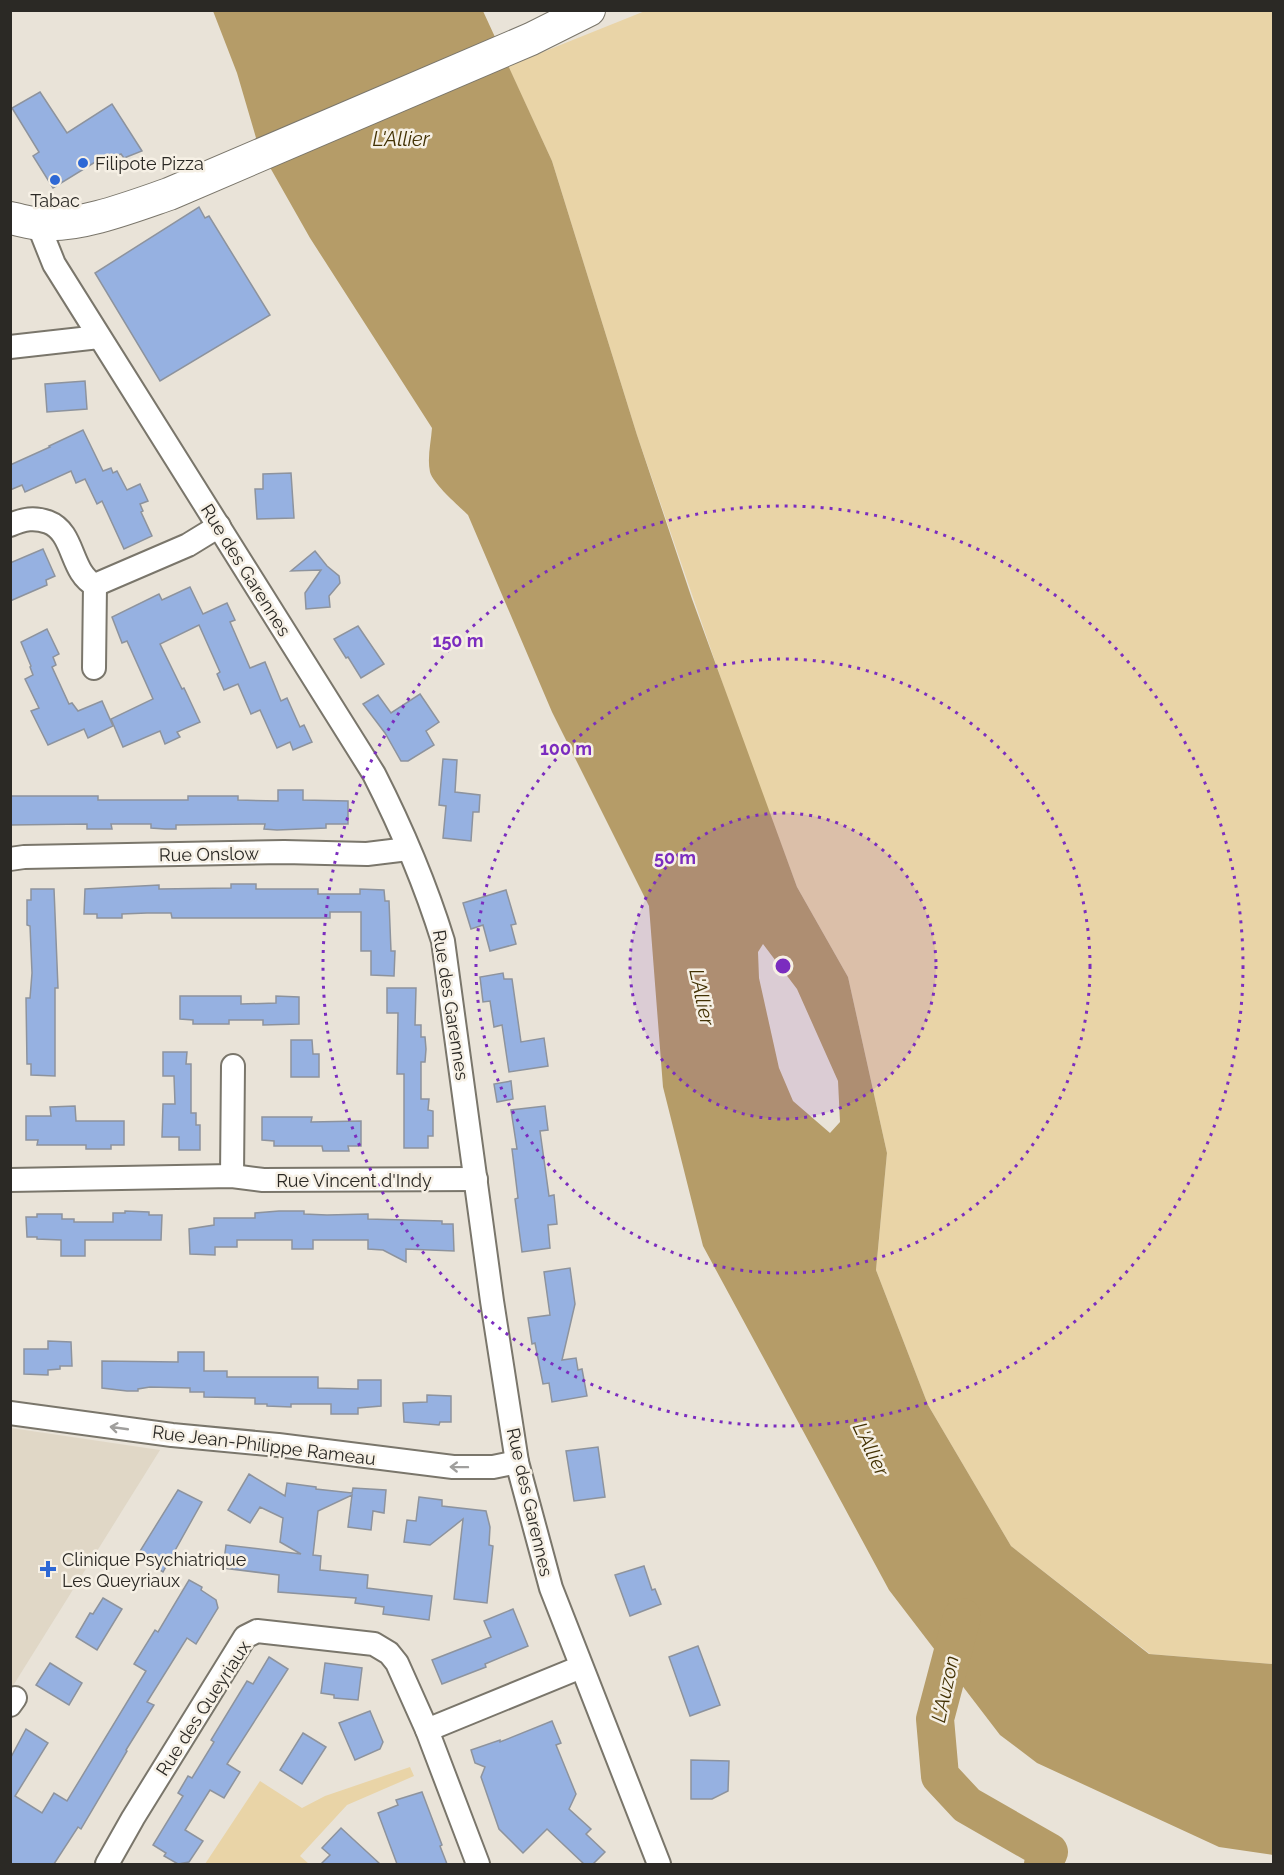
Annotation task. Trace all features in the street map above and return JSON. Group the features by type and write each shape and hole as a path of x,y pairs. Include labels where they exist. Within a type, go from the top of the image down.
{"main road":[{"path":"10,218 44,225 73,222 120,211 169,194 531,39 589,10"},
{"path":"10,210 116,207 169,194"}],"street":[{"name":"Rue des Garennes","path":"44,225 42,234 54,264 374,774 390,804 428,894 443,941 517,1462 550,1588 659,1864"},
{"path":"10,347 99,337"},
{"path":"10,525 32,518 54,524 64,534 86,581 95,585 188,545 219,526"},
{"path":"94,668 95,585"},
{"name":"Rue Onslow","path":"10,859 284,852 367,854 408,849"},
{"path":"232,1176 233,1066"},
{"name":"Rue Vincent d'Indy","path":"10,1180 232,1176 263,1180 476,1179"},
{"name":"Rue Jean-Philippe Rameau","path":"10,1413 171,1435 278,1445 453,1467 493,1467 517,1462"},
{"name":"Rue des Queyriaux","path":"115,1862 133,1818 245,1638 257,1630 374,1644 389,1653 397,1663 427,1730 478,1864"},
{"path":"427,1730 581,1667"}],"shaded area":[{"path":"645,11 1273,11 1273,1664 1150,1654 1011,1546 928,1405 876,1270 887,1153 848,977 797,887 739,731 637,435 552,161 508,66"},
{"name":"Clinique Psychiatrique Les Queyriaux","path":"11,1428 160,1450 11,1689"},
{"path":"410,1767 414,1776 347,1805 300,1856 309,1864 205,1864 260,1781 302,1808 325,1796"}],"water":[{"name":"L'Allier","path":"213,11 483,11 552,161 637,435 692,599 797,887 848,977 887,1153 876,1270 928,1405 1011,1546 1149,1654 1273,1664 1273,1855 1219,1847 1037,1763 1000,1735 889,1590 703,1246 663,1087 649,906 552,712 468,515 432,477 429,456 432,428 310,238 259,148 237,73","holes":["763,944 797,989 838,1081 840,1122 830,1133 793,1101 779,1068 759,978 758,952"]}],"building":[{"path":"40,92 67,133 112,104 142,151 124,158 121,154 102,162 100,159 53,188 33,156 39,152 12,108"},
{"path":"199,207 205,218 209,216 270,315 160,381 95,273"},
{"path":"85,381 87,409 47,412 45,384"},
{"path":"83,430 103,471 111,468 113,473 117,471 127,490 140,484 148,501 140,504 143,511 141,512 152,536 124,549 102,501 97,504 85,479 76,483 71,471 25,492 22,485 10,490 10,465"},
{"path":"291,473 294,518 257,519 255,489 263,489 263,474"},
{"path":"43,549 55,576 46,580 47,585 10,601 10,563"},
{"path":"315,551 339,576 340,583 329,596 330,607 306,609 305,593 321,570 291,571"},
{"path":"190,587 203,614 227,603 235,620 230,622 250,668 265,662 281,701 287,698 300,727 304,725 312,742 293,750 290,742 277,748 260,710 251,714 238,684 224,690 217,674 220,672 199,625 160,644 200,722 177,732 180,737 165,744 160,731 123,747 111,719 153,699 127,641 122,643 112,617 159,594 162,600"},
{"path":"358,626 384,664 361,678 334,639"},
{"path":"47,629 59,654 53,657 56,665 52,667 69,704 72,703 78,711 102,701 113,726 88,738 84,729 48,745 31,711 39,708 25,679 33,675 21,642"},
{"path":"420,694 439,722 426,731 434,745 408,761 401,761 385,733 363,704 378,695 391,713"},
{"path":"443,759 457,760 455,792 480,795 479,812 473,812 471,841 443,838 446,806 439,805"},
{"path":"278,790 303,790 303,800 348,801 348,824 326,824 326,828 277,830 264,829 265,824 176,825 176,829 151,828 151,824 111,824 112,829 87,829 87,824 10,825 10,796 98,796 98,800 188,800 188,796 238,796 238,800 278,801"},
{"path":"231,884 256,884 256,889 318,889 318,894 360,894 360,889 384,890 385,901 389,901 391,951 395,951 394,976 371,975 371,951 361,951 361,912 330,912 330,918 172,918 171,913 147,913 122,914 122,918 97,918 97,914 84,914 85,889 159,885 159,889 231,888"},
{"path":"31,889 54,889 58,988 55,988 55,1076 31,1075 31,1064 27,1064 26,998 30,998 32,973 27,900 31,900"},
{"path":"506,890 516,924 511,925 516,944 490,951 483,925 471,929 463,903"},
{"path":"503,973 504,979 512,979 521,1042 544,1038 548,1066 509,1072 502,1025 494,1027 490,1001 483,1002 480,977"},
{"path":"387,988 416,988 415,1025 421,1025 421,1037 425,1037 426,1049 425,1062 421,1062 421,1099 429,1099 428,1110 433,1111 433,1136 428,1136 428,1148 404,1148 404,1074 397,1074 398,1013 387,1013"},
{"path":"180,996 241,996 241,1004 276,1003 276,996 299,997 299,1024 263,1025 263,1020 229,1020 229,1024 193,1024 193,1020 180,1019"},
{"path":"291,1040 312,1040 313,1054 319,1054 319,1077 291,1077"},
{"path":"163,1052 187,1052 186,1064 191,1064 191,1113 196,1113 196,1125 200,1125 200,1150 179,1150 179,1137 162,1137 163,1104 175,1104 174,1076 163,1076"},
{"path":"511,1081 513,1099 497,1102 494,1084"},
{"path":"75,1106 76,1121 124,1121 124,1145 111,1145 111,1149 86,1149 86,1145 37,1145 38,1140 26,1140 26,1116 51,1116 50,1107"},
{"path":"545,1106 548,1130 540,1131 549,1196 554,1195 557,1224 548,1225 550,1248 522,1252 515,1199 518,1198 512,1149 517,1149 511,1110"},
{"path":"262,1117 312,1117 311,1122 361,1121 361,1146 348,1146 349,1151 323,1151 322,1146 274,1146 274,1141 262,1140"},
{"path":"125,1211 162,1215 161,1240 85,1240 85,1256 61,1256 61,1240 27,1237 26,1217 37,1217 37,1214 62,1214 62,1219 74,1219 74,1222 113,1222 113,1213 125,1213"},
{"path":"304,1211 304,1214 327,1215 368,1214 368,1219 442,1221 442,1224 453,1224 454,1251 406,1249 406,1262 383,1250 368,1249 368,1240 313,1240 313,1249 292,1249 292,1240 237,1240 237,1247 215,1247 215,1255 190,1254 189,1229 214,1225 214,1218 255,1218 255,1213"},
{"path":"570,1268 575,1304 562,1360 576,1358 578,1370 582,1369 587,1396 552,1402 549,1383 543,1384 535,1343 532,1344 528,1318 550,1315 544,1272"},
{"path":"48,1341 71,1342 72,1366 60,1366 60,1369 48,1370 48,1375 24,1374 24,1349 48,1349"},
{"path":"178,1352 204,1352 204,1371 227,1371 227,1377 318,1377 318,1388 358,1389 358,1380 381,1380 381,1406 358,1408 358,1414 331,1414 331,1404 267,1406 267,1404 255,1404 255,1398 204,1397 204,1392 190,1392 190,1388 150,1387 138,1389 138,1391 127,1391 102,1388 102,1361 178,1362"},
{"path":"427,1395 451,1396 451,1422 440,1422 439,1425 404,1422 403,1403 427,1402"},
{"path":"598,1447 605,1497 574,1501 566,1451"},
{"path":"249,1474 285,1496 287,1483 352,1493 353,1488 386,1490 384,1513 373,1511 371,1530 348,1527 352,1495 318,1511 313,1555 321,1556 320,1570 368,1575 367,1588 432,1596 429,1620 383,1614 384,1607 355,1603 356,1598 278,1592 279,1575 223,1568 226,1545 301,1554 280,1542 283,1518 260,1507 250,1523 228,1510"},
{"path":"178,1490 202,1502 163,1572 137,1556"},
{"path":"419,1497 442,1500 442,1506 486,1511 490,1527 489,1545 493,1546 487,1603 454,1599 463,1519 430,1545 404,1542 407,1520 416,1521"},
{"path":"644,1566 652,1590 655,1589 661,1604 630,1616 615,1575"},
{"path":"189,1580 202,1587 201,1590 216,1600 218,1608 196,1644 187,1638 147,1702 154,1705 81,1829 78,1827 54,1864 10,1864 10,1759 26,1729 48,1743 15,1796 42,1813 54,1793 67,1801 146,1671 134,1664 155,1630 158,1632"},
{"path":"103,1598 122,1609 97,1650 76,1637 90,1613 93,1614"},
{"path":"513,1609 528,1646 485,1664 486,1667 442,1684 432,1660 491,1637 484,1621"},
{"path":"698,1646 720,1705 690,1716 669,1657"},
{"path":"269,1657 288,1669 227,1764 240,1772 224,1798 210,1790 185,1830 203,1841 189,1862 178,1864 164,1856 166,1853 153,1845 183,1796 178,1793 188,1776 192,1778 214,1742 211,1740 247,1681 253,1684"},
{"path":"50,1663 82,1683 69,1705 36,1685"},
{"path":"325,1663 362,1668 358,1700 334,1698 334,1695 321,1693"},
{"path":"370,1711 383,1742 380,1749 355,1760 339,1723"},
{"path":"552,1721 561,1743 556,1745 576,1794 569,1809 591,1829 586,1834 605,1852 593,1864 584,1864 547,1829 523,1853 499,1829 481,1777 485,1767 475,1763 471,1750 500,1740 500,1742"},
{"path":"303,1733 326,1747 302,1784 280,1770"},
{"path":"691,1760 729,1761 728,1791 712,1799 691,1799"},
{"path":"422,1792 447,1864 397,1864 378,1813 398,1805 396,1800"},
{"path":"341,1828 380,1864 321,1864 330,1855 322,1848"}],"waterway":[{"name":"L'Auzon","path":"962,1617 935,1719 940,1776 967,1805 1049,1852 1043,1864"}],"place":[{"name":"Filipote Pizza","path":"83,163"},
{"name":"Tabac","path":"55,180"},
{"name":"Clinique Psychiatrique Les Queyriaux","path":"48,1569"}]}
